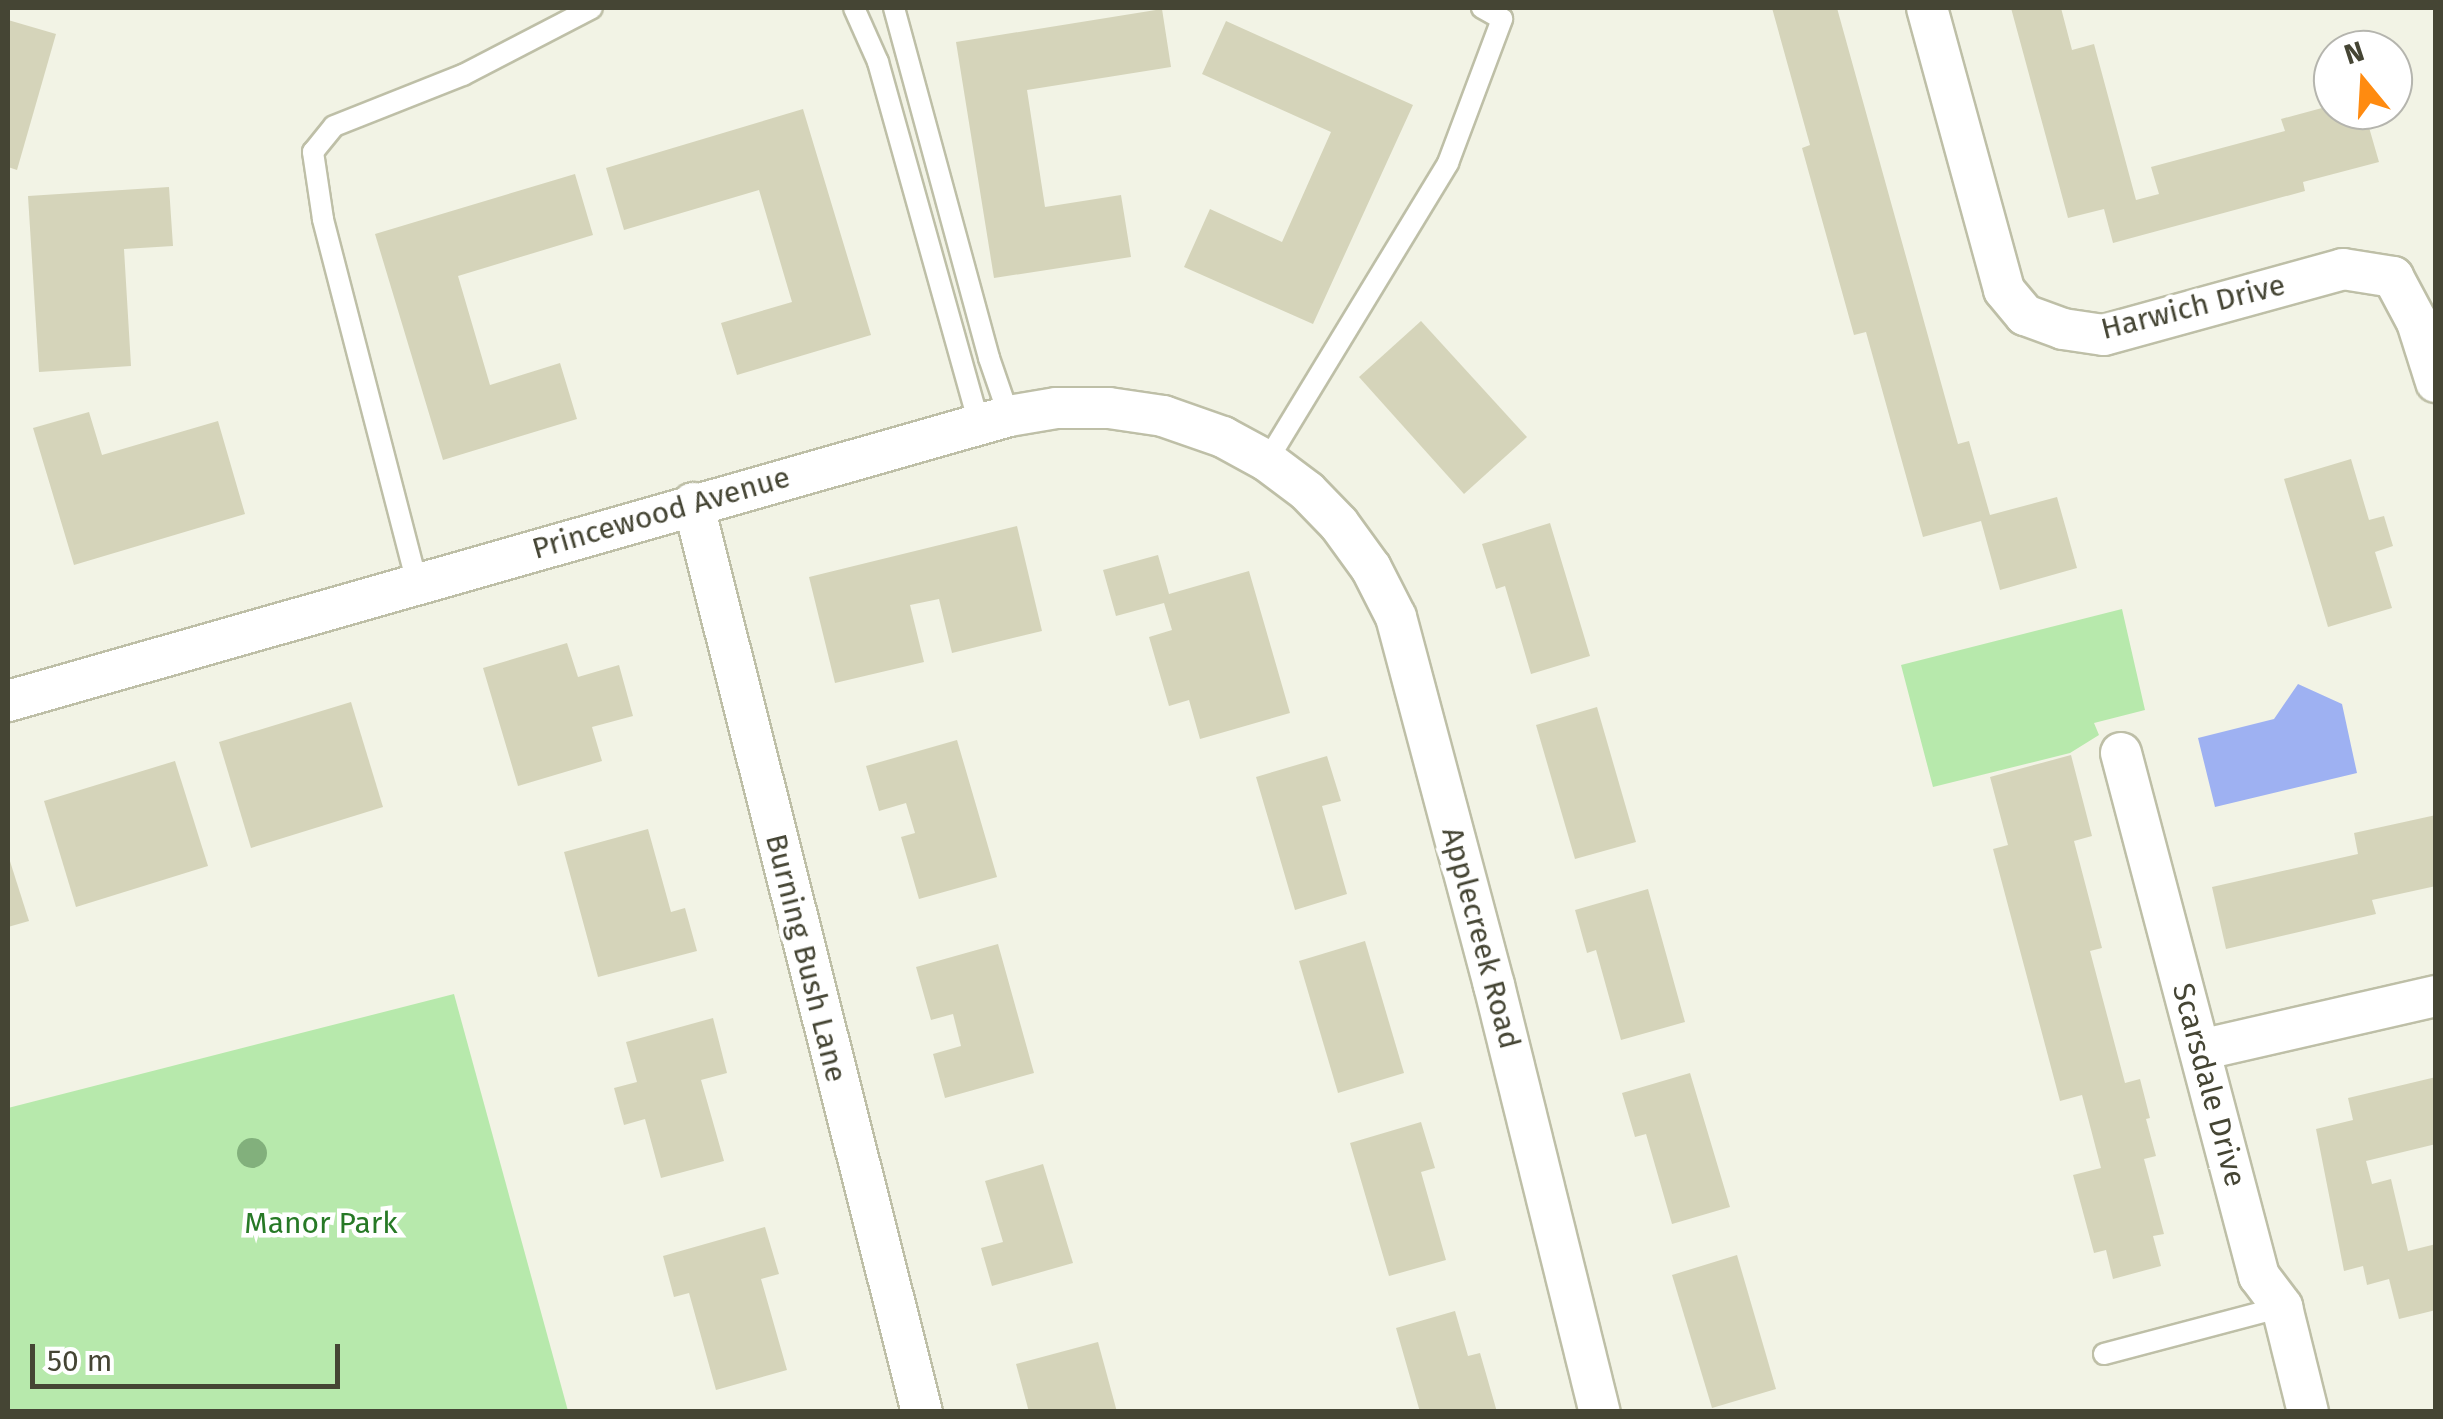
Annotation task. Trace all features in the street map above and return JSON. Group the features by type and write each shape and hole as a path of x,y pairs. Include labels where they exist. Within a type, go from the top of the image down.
{"street":[{"name":"Harwich Drive","path":"1926,8 2004,290 2025,315 2063,329 2104,334 2343,269 2392,277 2417,322 2436,382"},
{"name":"Princewood Avenue","path":"8,700 693,503 994,420 1056,408 1162,416 1223,436 1267,460 1308,491"},
{"name":"Applecreek Road","path":"1308,491 1339,524 1371,568 1396,617 1499,1005 1600,1412"},
{"name":"Burning Bush Lane","path":"693,503 922,1412"},
{"name":"Scarsdale Drive","path":"2122,754 2260,1276 2282,1307 2308,1412"},
{"path":"2200,1050 2436,996"}],"lane":[{"path":"417,583 323,219 313,152 334,126 463,75 592,8"},
{"path":"854,8 878,62 994,420"},
{"path":"894,8 994,420"},
{"path":"1267,460 1448,163 1502,19 1482,8"},
{"path":"2104,1354 2282,1307"}],"green space":[{"path":"2122,609 2145,710 2094,723 2099,735 2070,753 1933,787 1901,665"},
{"name":"Manor Park","path":"454,994 568,1411 8,1411 8,1108"}],"water":[{"path":"2298,684 2342,704 2357,773 2215,807 2198,738 2274,719"}],"building":[{"path":"1772,8 1837,8 1958,444 1969,441 1990,515 2057,497 2077,568 2000,590 1981,521 1923,537 1866,332 1854,335 1802,148 1810,145"},
{"path":"2011,8 2061,8 2072,50 2094,44 2136,200 2159,194 2151,167 2285,131 2281,119 2313,110 2313,130 2370,130 2379,162 2303,182 2305,191 2113,243 2104,209 2068,218"},
{"path":"1162,9 1171,67 1027,90 1045,207 1121,195 1131,257 994,278 956,42"},
{"path":"8,20 56,34 17,170 8,167"},
{"path":"1226,21 1413,105 1313,324 1184,267 1210,209 1282,242 1331,132 1202,74"},
{"path":"803,109 871,335 737,375 721,323 792,302 759,190 624,230 606,168"},
{"path":"575,174 593,235 458,276 490,385 560,363 577,419 443,460 375,234"},
{"path":"169,187 173,246 124,249 131,366 39,372 28,196"},
{"path":"1421,321 1527,437 1464,494 1359,377"},
{"path":"89,412 102,455 218,421 245,514 74,565 33,428"},
{"path":"2351,459 2369,520 2384,516 2393,546 2375,552 2392,608 2328,627 2284,479"},
{"path":"1550,523 1590,656 1531,674 1505,586 1496,589 1482,544"},
{"path":"1017,526 1042,631 952,653 939,599 910,605 924,662 835,683 809,577"},
{"path":"1158,555 1169,594 1249,571 1290,713 1200,739 1189,700 1169,706 1149,637 1172,630 1164,603 1116,616 1103,570"},
{"path":"567,643 578,677 619,665 633,716 592,727 602,761 518,786 483,668"},
{"path":"351,702 383,807 251,848 219,742"},
{"path":"1597,707 1636,842 1575,859 1536,725"},
{"path":"957,740 997,877 919,899 901,837 915,833 906,803 879,811 866,766"},
{"path":"2071,755 2092,836 2074,841 2102,948 2090,951 2125,1083 2140,1079 2156,1156 2144,1159 2164,1234 2153,1236 2161,1266 2113,1279 2106,1250 2094,1253 2073,1175 2101,1168 2082,1095 2060,1101 1993,849 2008,845 1990,777"},
{"path":"1327,756 1341,801 1322,806 1347,894 1295,910 1256,777"},
{"path":"175,761 208,866 76,907 44,801"},
{"path":"2436,815 2436,886 2372,900 2376,914 2226,949 2212,887 2358,854 2354,833"},
{"path":"648,829 671,912 685,908 697,951 598,977 564,852"},
{"path":"8,855 29,921 8,927"},
{"path":"1648,889 1685,1022 1621,1040 1596,950 1587,953 1575,910"},
{"path":"1365,941 1404,1073 1338,1093 1299,961"},
{"path":"998,944 1034,1073 945,1098 933,1054 961,1046 953,1014 931,1020 916,967"},
{"path":"713,1018 727,1073 701,1080 724,1161 661,1178 645,1119 624,1125 614,1088 637,1082 626,1042"},
{"path":"1690,1073 1730,1207 1672,1224 1646,1134 1635,1137 1622,1093"},
{"path":"2436,1077 2436,1144 2366,1161 2372,1184 2391,1179 2408,1251 2436,1244 2436,1310 2399,1319 2389,1279 2367,1285 2363,1266 2344,1271 2316,1129 2353,1120 2348,1098"},
{"path":"1421,1122 1435,1168 1421,1172 1446,1260 1389,1276 1350,1143"},
{"path":"1043,1164 1073,1263 992,1286 981,1248 1003,1242 985,1181"},
{"path":"765,1227 779,1274 761,1279 787,1370 716,1390 689,1293 674,1297 663,1256"},
{"path":"1737,1255 1776,1389 1712,1408 1672,1275"},
{"path":"1455,1311 1468,1356 1480,1353 1497,1412 1420,1412 1396,1328"},
{"path":"1098,1342 1117,1412 1029,1412 1016,1364"}]}
